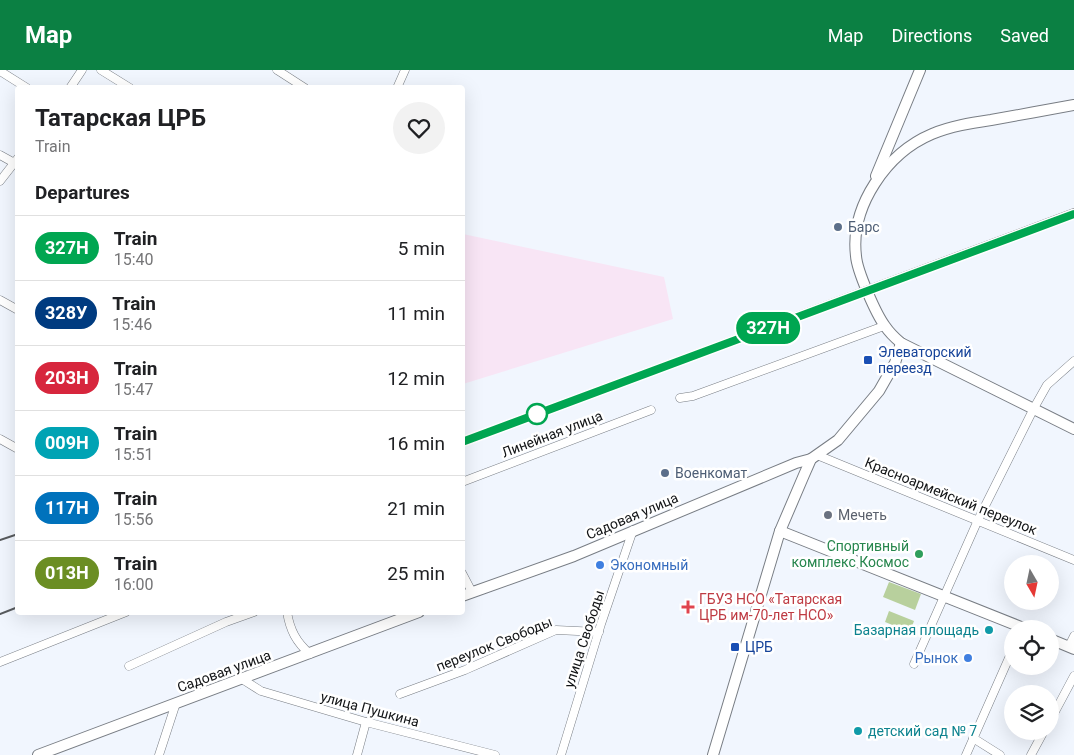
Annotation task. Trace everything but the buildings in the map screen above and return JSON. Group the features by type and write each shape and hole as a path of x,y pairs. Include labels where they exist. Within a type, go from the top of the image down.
{"street":[{"path":"72,85 82,70"},
{"path":"101,70 125,85"},
{"path":"277,70 300,85"},
{"path":"398,85 405,70"},
{"path":"920,70 862,212 855,242 857,263 868,291 884,326 901,343 1074,428"},
{"path":"0,71 22,85"},
{"path":"873,184 896,159 931,134 953,126 1074,105"},
{"path":"0,155 15,162"},
{"path":"0,181 15,163"},
{"path":"0,300 15,308"},
{"path":"680,398 693,396 884,326"},
{"path":"713,755 780,531 814,457 838,440 879,391 895,363 901,343"},
{"path":"914,664 978,520 1034,408 1047,385 1074,361"},
{"name":"Линейная улица","path":"465,481 651,410"},
{"path":"0,439 15,447"},
{"name":"Красноармейский переулок","path":"814,457 978,520 1074,560"},
{"name":"Садовая улица","path":"467,594 574,556 796,462 814,457"},
{"name":"улица Свободы","path":"561,755 633,530"},
{"path":"780,531 1004,620"},
{"path":"0,662 118,615"},
{"path":"129,666 246,615"},
{"path":"289,615 298,644 310,654"},
{"name":"Садовая улица","path":"38,755 411,615"},
{"name":"переулок Свободы","path":"400,694 465,670 556,630 599,632"},
{"path":"1059,643 1071,648 1074,636"},
{"path":"966,755 1004,669"},
{"path":"1059,704 1074,676"},
{"name":"улица Пушкина","path":"242,679 262,691 366,722 495,755"},
{"path":"159,755 176,703"},
{"path":"357,755 366,722"},
{"path":"973,738 1000,755"},
{"path":"1031,755 1039,740"}],"shaded area":[{"path":"465,234 664,277 673,319 465,383"}],"green space":[{"path":"889,582 921,594 915,610 883,597"},
{"path":"889,611 914,621 910,632 885,622"}],"railway":[{"path":"465,437 1074,209"},
{"path":"0,540 15,535"},
{"path":"0,614 15,608"}],"train":[{"name":"327Н","path":"465,441 1074,214"}],"place":[{"name":"Барс","path":"838,227"},
{"name":"Элеваторский переезд","path":"868,360"},
{"name":"Военкомат","path":"665,473"},
{"name":"Мечеть","path":"828,515"},
{"name":"Спортивный комплекс Космос","path":"919,554"},
{"name":"Экономный","path":"600,565"},
{"name":"ГБУЗ НСО «Татарская ЦРБ им-70-лет НСО»","path":"688,607"},
{"name":"Базарная площадь","path":"989,630"},
{"name":"ЦРБ","path":"735,647"},
{"name":"Рынок","path":"968,658"},
{"name":"детский сад № 7","path":"858,731"}]}
